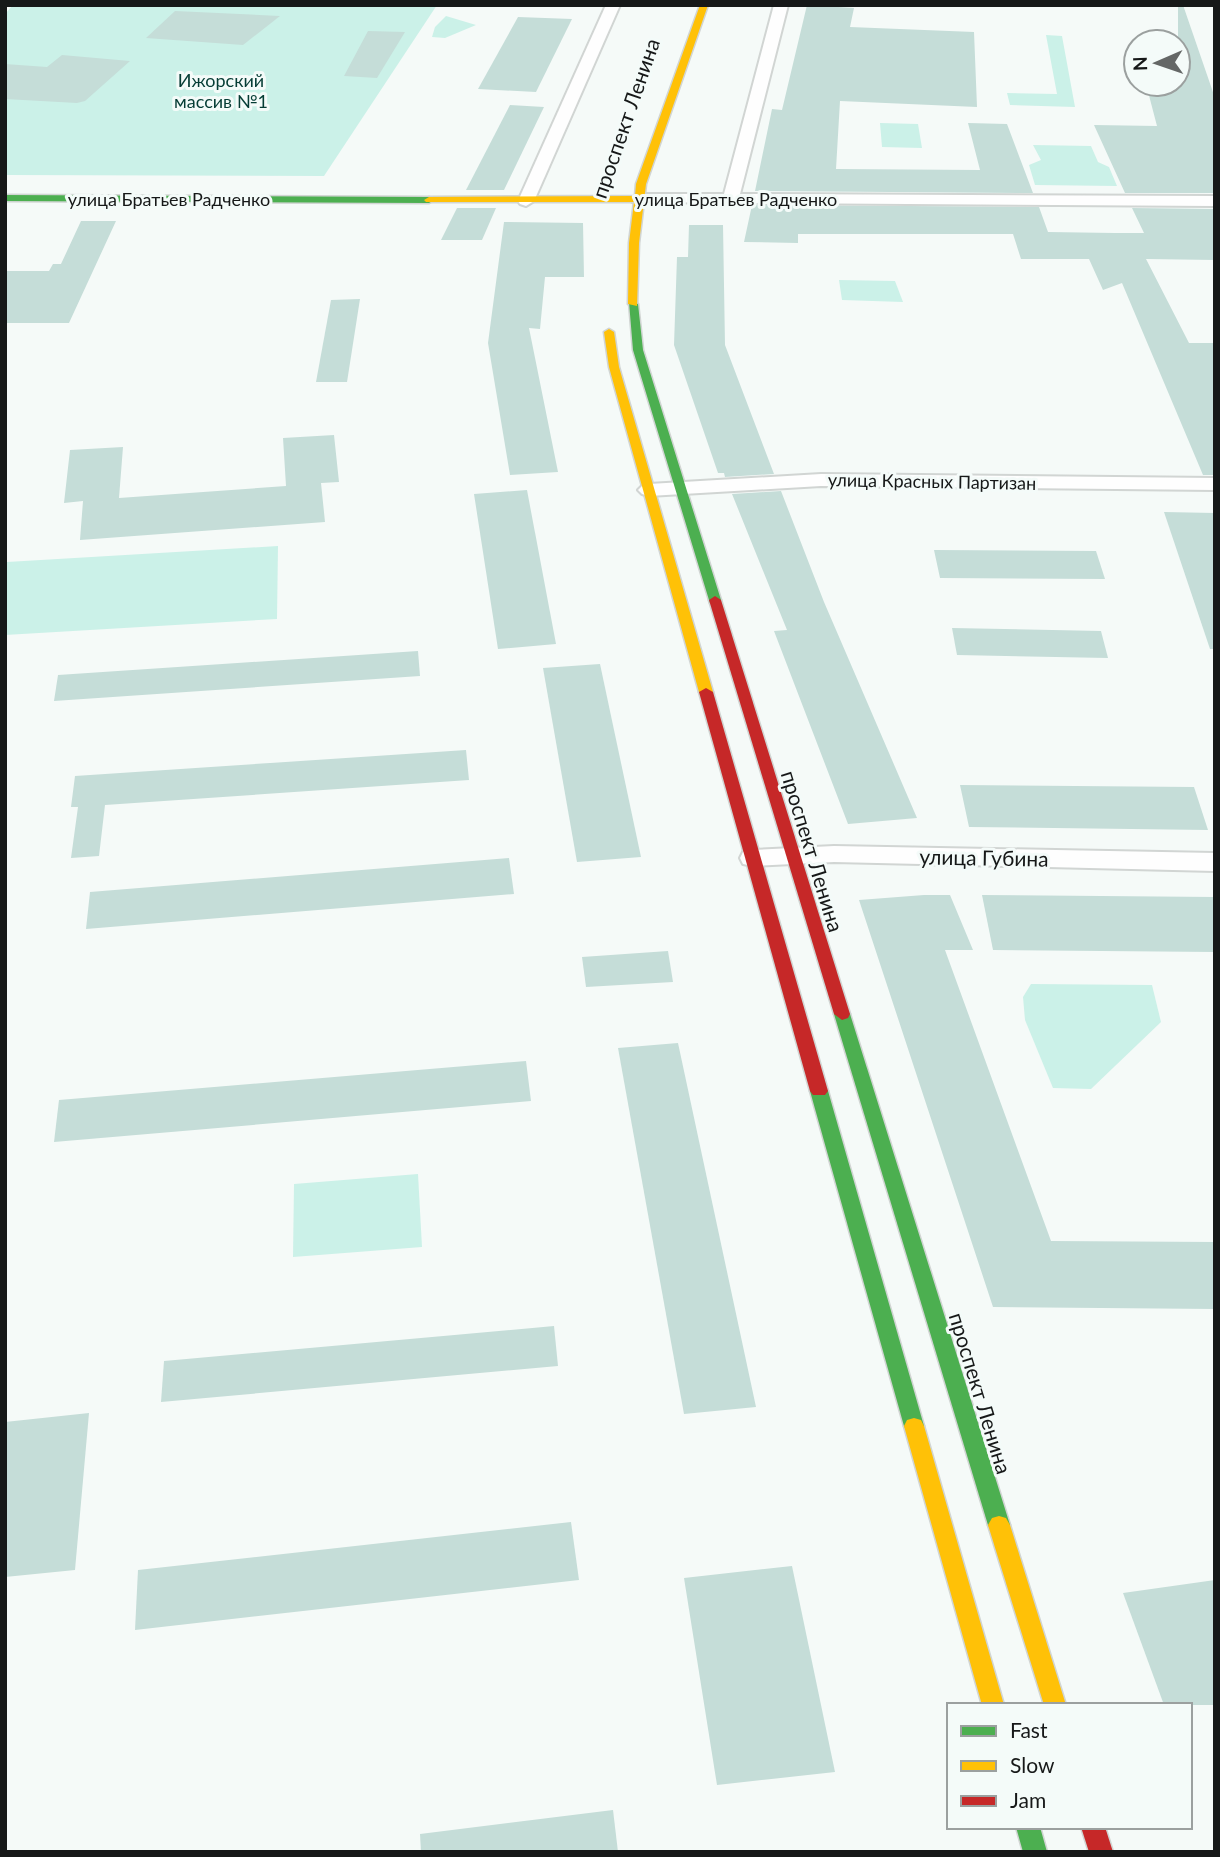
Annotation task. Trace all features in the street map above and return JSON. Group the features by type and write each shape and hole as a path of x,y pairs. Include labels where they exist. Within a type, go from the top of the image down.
{"main road":[{"name":"проспект Ленина","path":"678,31 687,5"},
{"name":"проспект Ленина","path":"704,5 638,199 634,328 641,365 1054,1703"},
{"name":"проспект Ленина","path":"615,208 620,183"},
{"name":"улица Братьев Радченко","path":"5,198 526,201 615,208 638,199"},
{"path":"608,319 614,367 992,1703"},
{"path":"1028,1829 1034,1852"},
{"path":"1094,1829 1101,1852"}],"street":[{"path":"526,201 613,5"},
{"path":"731,198 781,5"},
{"name":"улица Братьев Радченко","path":"638,199 1215,201"},
{"name":"улица Красных Партизан","path":"649,490 821,480 1215,484"},
{"name":"улица Губина","path":"753,858 848,854 1215,862"}],"green space":[{"name":"Ижорский массив №1","path":"13,5 437,5 324,176 5,175 5,14"},
{"path":"446,16 476,25 445,38 432,37 435,27"},
{"path":"1046,35 1062,36 1075,107 1010,105 1007,93 1057,94"},
{"path":"880,123 918,124 922,148 882,147"},
{"path":"1033,145 1091,146 1098,162 1109,167 1117,186 1035,185 1029,165 1041,160"},
{"path":"839,280 895,281 903,302 842,300"},
{"path":"278,546 277,619 5,635 7,562"},
{"path":"1031,984 1152,985 1161,1022 1091,1089 1053,1088 1025,1020 1023,997"},
{"path":"418,1174 422,1247 293,1257 294,1184"}],"building":[{"path":"807,5 854,8 850,27 974,32 977,107 840,101 836,169 980,170 968,123 1007,124 1033,193 755,191 772,109 782,110"},
{"path":"1178,5 1183,5 1191,28 1178,28"},
{"path":"175,11 280,16 243,45 146,38"},
{"path":"518,17 572,19 536,92 478,89"},
{"path":"368,31 405,32 377,78 344,76"},
{"path":"1192,31 1215,98 1215,193 1125,193 1094,125 1157,126 1150,98 1192,98"},
{"path":"62,55 130,61 85,101 77,103 5,99 5,64 47,67"},
{"path":"510,105 544,107 504,190 466,190"},
{"path":"752,205 1039,207 1048,232 1115,233 1144,233 1132,208 1215,209 1215,260 1146,259 1189,343 1215,343 1215,475 1203,475 1122,283 1103,290 1089,259 1021,259 1013,234 798,234 798,243 744,242"},
{"path":"457,208 496,208 482,240 441,240"},
{"path":"81,221 116,221 69,323 5,323 5,271 49,271 53,264 61,264"},
{"path":"504,222 583,223 584,277 545,277 540,329 529,328 558,472 510,475 488,343"},
{"path":"689,225 723,225 725,345 774,474 725,477 724,473 718,473 674,345 677,257 688,257"},
{"path":"360,299 347,382 316,382 331,300"},
{"path":"334,435 339,482 321,483 325,522 80,540 83,501 64,503 70,450 123,447 119,498 286,486 283,438"},
{"path":"527,490 556,644 498,649 474,494"},
{"path":"781,491 824,602 917,818 848,824 774,631 787,630 732,494"},
{"path":"1164,512 1215,513 1215,649 1210,649"},
{"path":"934,550 1096,551 1105,579 940,578"},
{"path":"952,628 1101,631 1108,658 957,655"},
{"path":"418,651 420,676 54,701 58,675"},
{"path":"600,664 641,857 577,862 543,668"},
{"path":"466,750 469,780 105,805 99,856 71,858 78,807 71,807 75,776"},
{"path":"960,785 1194,787 1208,830 969,827"},
{"path":"509,858 514,894 86,929 90,892"},
{"path":"950,895 973,950 945,950 1051,1241 1215,1242 1215,1309 993,1307 859,900"},
{"path":"982,895 1215,897 1215,952 993,950"},
{"path":"668,951 673,982 586,987 582,957"},
{"path":"678,1043 756,1407 684,1414 618,1048"},
{"path":"526,1061 531,1101 54,1142 59,1100"},
{"path":"554,1326 558,1366 161,1402 164,1361"},
{"path":"89,1413 75,1570 5,1577 5,1422"},
{"path":"571,1522 579,1580 135,1630 138,1570"},
{"path":"792,1566 835,1772 717,1785 684,1578"},
{"path":"1215,1580 1215,1705 1163,1703 1123,1593"},
{"path":"613,1810 618,1852 421,1852 420,1834"}],"traffic: fast":[{"path":"5,198 429,200"},
{"path":"633,304 638,350 715,600"},
{"path":"842,1014 999,1525"},
{"path":"819,1091 914,1426"},
{"path":"1029,1829 1035,1852"}],"traffic: slow":[{"path":"633,304 634,243 641,184 704,5"},
{"path":"429,200 638,199"},
{"path":"609,332 614,367 706,692"},
{"path":"914,1426 992,1703"},
{"path":"999,1525 1054,1703"}],"traffic: jam":[{"path":"715,600 842,1014"},
{"path":"706,692 819,1091"},
{"path":"1094,1829 1101,1852"}]}
